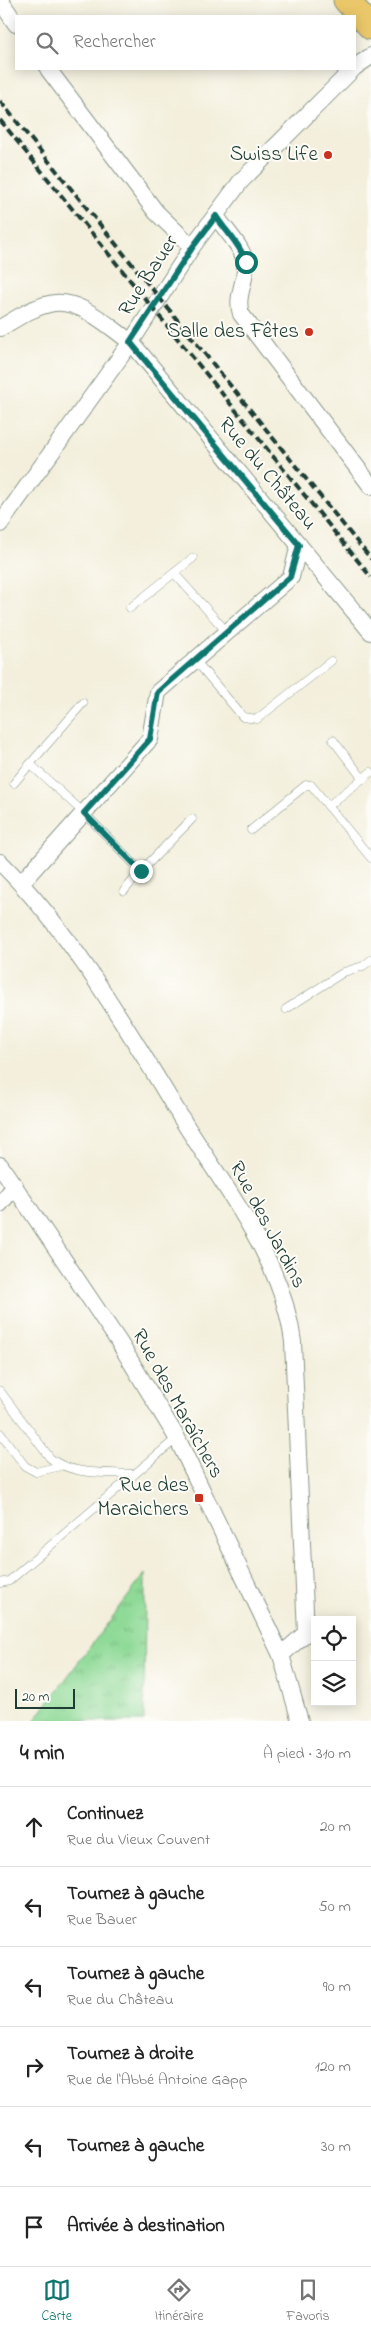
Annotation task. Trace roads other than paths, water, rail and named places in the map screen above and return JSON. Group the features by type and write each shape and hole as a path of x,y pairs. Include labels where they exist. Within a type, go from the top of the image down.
{"main road":[{"path":"346,0 371,27"}],"street":[{"path":"0,0 15,22"},
{"name":"Rue Bauer","path":"356,67 371,56"},
{"path":"49,70 156,212 192,248"},
{"name":"Rue Bauer","path":"0,524 130,342 192,248 241,181 352,70"},
{"path":"216,216 237,244 246,262 238,295 240,314 371,486"},
{"name":"Rue du Château","path":"0,328 35,308 58,302 82,310 130,342 371,632"},
{"path":"21,883 150,739 158,692 290,577 299,545"},
{"name":"Rue des Jardins","path":"0,862 21,883 89,972 127,1029 249,1227 278,1282 290,1317 293,1342 306,1633 282,1654"},
{"name":"Rue des Maraîchers","path":"0,1165 119,1342 177,1438 282,1654"},
{"path":"0,1204 15,1186"},
{"path":"282,1654 300,1721"}],"lane":[{"path":"130,608 193,558"},
{"path":"174,572 228,632"},
{"path":"195,660 243,717 257,719 331,661"},
{"path":"14,783 84,703"},
{"path":"333,740 362,779"},
{"path":"30,764 84,813 141,871"},
{"path":"328,806 371,772"},
{"path":"251,830 306,785 311,785 371,858"},
{"path":"124,891 192,818"},
{"path":"286,1009 344,972 363,966 371,960"},
{"path":"0,1391 50,1458 60,1466 77,1470 134,1474"},
{"path":"0,1434 25,1466 36,1472 60,1466"},
{"path":"0,1583 9,1581 177,1438"}],"railway":[{"path":"0,101 371,559"},
{"path":"0,120 371,577"}],"place":[{"name":"Swiss Life","path":"328,155"},
{"name":"Salle des Fêtes","path":"309,332"},
{"name":"Rue des Maraichers","path":"199,1498"}]}
